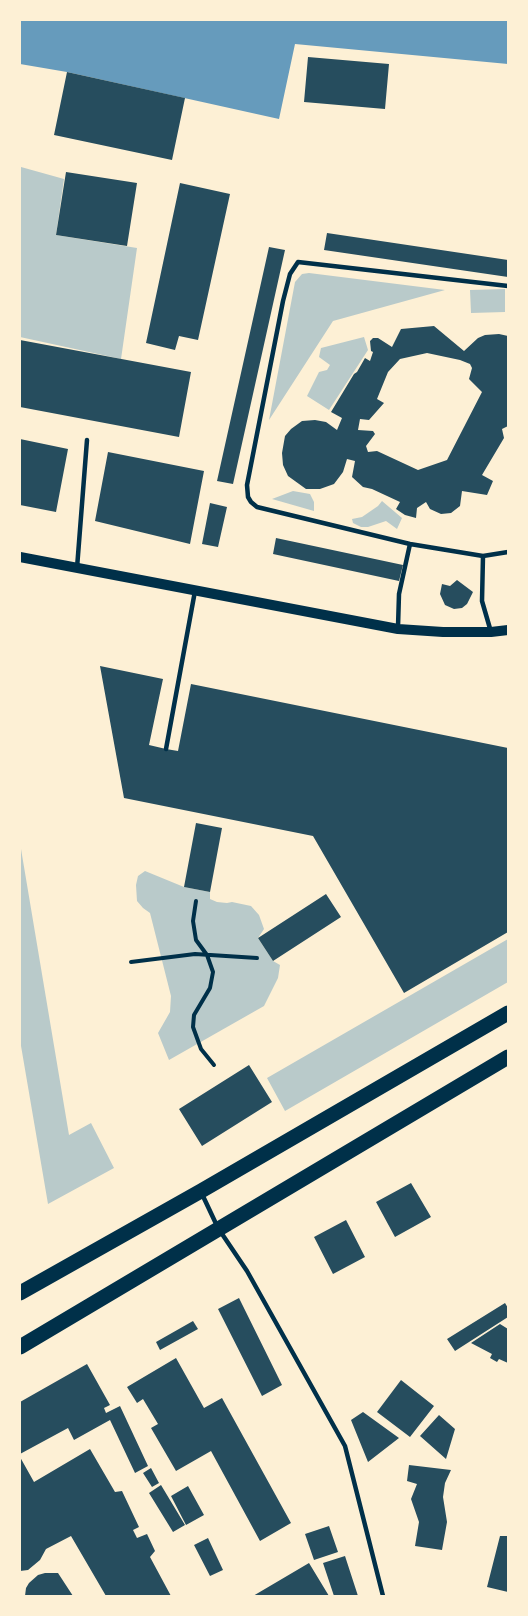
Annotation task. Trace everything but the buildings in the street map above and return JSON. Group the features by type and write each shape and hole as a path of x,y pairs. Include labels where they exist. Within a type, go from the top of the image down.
{"main road":[{"path":"20,1293 508,1013"},
{"path":"20,1347 508,1057"}],"street":[{"path":"20,557 398,629 443,632 508,630"}],"lane":[{"path":"508,286 298,262 290,274 276,335 247,485 248,497 257,507 410,544 483,556 508,552"},
{"path":"76,569 87,440"},
{"path":"398,629 399,594 410,544"},
{"path":"483,556 482,601 491,632"},
{"path":"166,749 195,591"},
{"path":"201,1191 218,1228 247,1270 345,1446 383,1596"}],"path":[{"path":"196,900 193,921 196,940 207,955 213,972 210,988 194,1015 193,1027 201,1049 213,1065"},
{"path":"131,962 195,954 257,958"}],"shaded area":[{"path":"21,167 64,179 56,235 137,248 121,359 20,337"},
{"path":"302,274 445,290 333,321 269,420 295,282"},
{"path":"505,289 505,312 471,313 470,290"},
{"path":"364,337 368,350 329,410 307,396 319,372 327,370 330,365 319,357 321,348"},
{"path":"293,491 310,494 314,502 314,511 272,499"},
{"path":"382,501 402,518 397,529 386,521 368,527 361,527 353,523 352,519 362,517"},
{"path":"20,843 69,1135 91,1123 114,1168 48,1204 20,1040"},
{"path":"145,871 184,887 210,892 210,899 217,902 251,906 259,915 264,929 258,938 273,961 280,965 278,978 264,1006 169,1060 158,1033 170,1012 171,996 150,913 137,901 138,876"},
{"path":"508,939 508,982 285,1111 267,1078"}],"water":[{"path":"20,20 508,20 508,64 295,44 279,119 67,72 20,64"}]}
